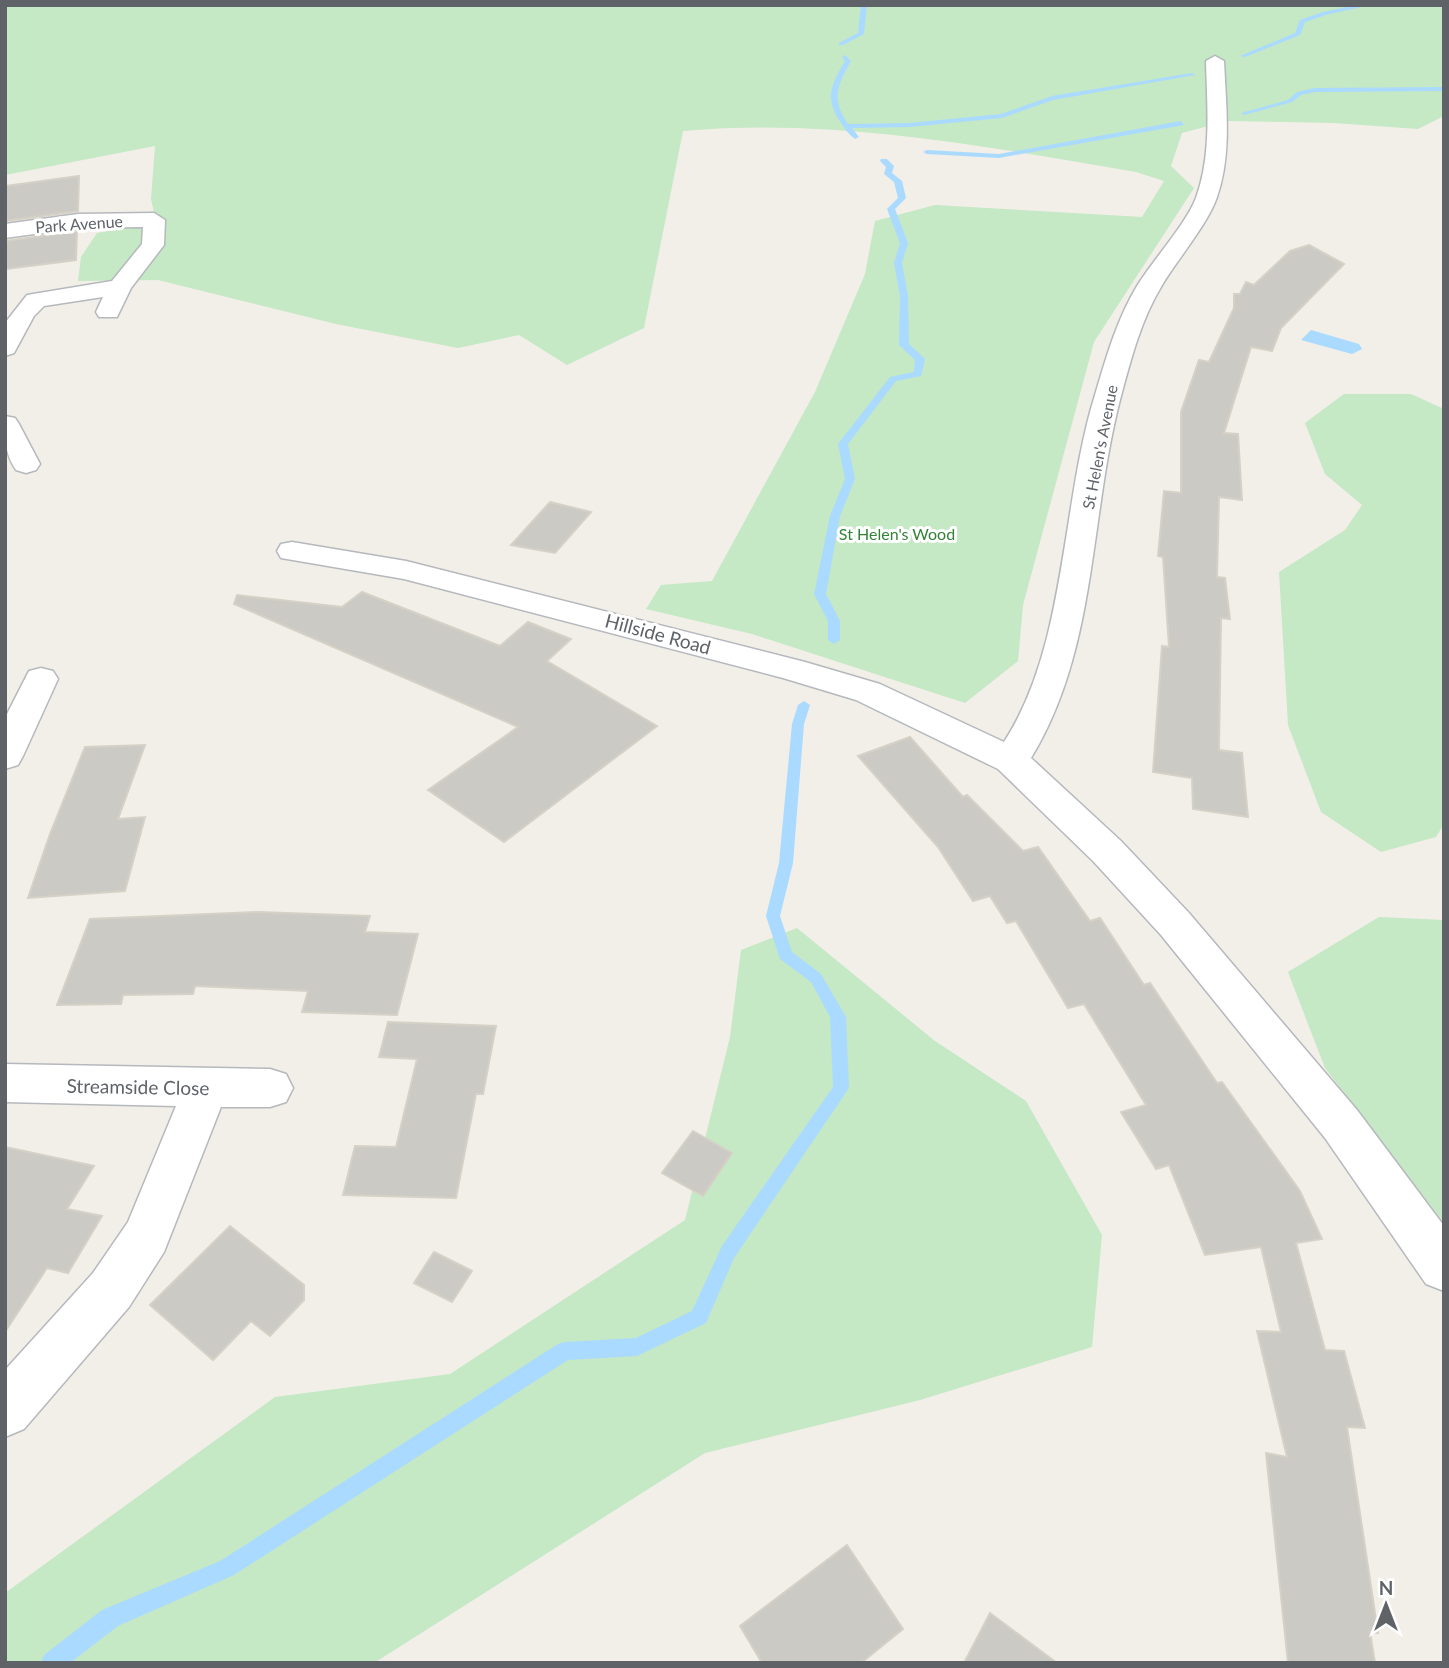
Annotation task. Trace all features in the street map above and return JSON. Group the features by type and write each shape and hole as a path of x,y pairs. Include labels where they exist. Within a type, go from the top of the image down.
{"street":[{"name":"St Helen's Avenue","path":"1012,760 1034,724 1061,646 1107,398 1131,321 1148,288 1206,199 1217,147 1214,61"},
{"name":"Park Avenue","path":"5,231 78,221 154,220 153,245 120,287"},
{"path":"108,312 120,287"},
{"path":"5,348 23,313 36,300 120,287"},
{"path":"5,424 26,464"},
{"name":"Hillside Road","path":"292,551 406,570 793,670 868,692 1012,760 1107,851 1175,924 1341,1124 1444,1267"},
{"path":"5,755 41,679"},
{"name":"Streamside Close","path":"5,1083 205,1089 270,1088"},
{"path":"5,1410 111,1290 147,1236 205,1089"}],"green space":[{"name":"St Helen's Wood","path":"5,5 1444,5 1444,116 1418,129 1334,123 1227,121 1182,133 1171,166 1194,188 1094,342 1023,605 1018,661 965,703 752,634 646,609 661,585 712,581 815,392 865,274 875,221 935,205 1142,217 1164,181 1136,172 1024,153 854,131 740,128 683,131 644,328 567,365 519,335 458,348 336,324 158,280 78,281 81,257 97,233 156,222 151,199 155,146 5,175"},
{"path":"1344,394 1411,394 1444,409 1444,824 1436,837 1381,852 1321,812 1288,725 1279,572 1345,530 1362,505 1325,474 1305,423"},
{"path":"1379,917 1444,920 1444,1223 1325,1068 1288,972"},
{"path":"797,928 935,1041 1026,1101 1102,1235 1092,1347 920,1400 705,1453 374,1663 5,1663 5,1593 275,1397 450,1374 685,1220 730,1037 741,950"}],"water":[{"path":"1311,330 1359,344 1362,349 1352,354 1301,340"}],"building":[{"path":"79,176 78,211 5,221 5,186"},
{"path":"77,231 76,260 5,269 5,241"},
{"path":"1309,245 1344,264 1281,328 1272,351 1251,347 1224,433 1238,434 1242,500 1219,497 1217,577 1225,578 1230,619 1221,618 1219,750 1242,753 1248,817 1193,809 1192,778 1153,772 1162,646 1169,647 1163,557 1158,556 1164,491 1181,493 1181,412 1199,360 1209,362 1234,308 1234,294 1240,294 1246,282 1254,285 1290,251"},
{"path":"550,502 591,512 555,553 511,545"},
{"path":"362,592 500,646 528,622 571,639 547,661 657,726 504,842 428,790 518,727 234,604 237,595 342,607"},
{"path":"910,737 963,797 967,795 1023,851 1038,847 1090,921 1100,918 1144,985 1150,983 1217,1083 1222,1082 1300,1191 1322,1239 1296,1243 1325,1350 1344,1351 1365,1428 1347,1427 1378,1633 1370,1632 1375,1663 1288,1663 1266,1453 1287,1457 1257,1331 1281,1332 1261,1247 1205,1255 1169,1165 1156,1169 1121,1112 1146,1105 1084,1004 1068,1008 1016,921 1007,923 990,896 973,901 938,847 858,756"},
{"path":"145,745 118,819 145,817 125,891 28,898 85,747"},
{"path":"258,912 370,916 365,932 418,934 397,1015 302,1012 308,991 195,986 193,994 123,995 121,1004 57,1005 90,919"},
{"path":"388,1022 496,1026 483,1094 476,1094 456,1198 343,1195 355,1146 396,1147 417,1059 379,1057"},
{"path":"693,1131 732,1153 703,1196 662,1173"},
{"path":"5,1147 94,1166 67,1209 102,1216 68,1273 47,1268 5,1332"},
{"path":"230,1226 304,1285 304,1300 270,1336 251,1321 213,1360 150,1305"},
{"path":"434,1252 472,1271 452,1302 414,1283"},
{"path":"847,1545 903,1629 861,1663 762,1663 740,1626"},
{"path":"990,1613 1057,1663 964,1663"}],"waterway":[{"path":"841,44 861,34 864,5"},
{"path":"1243,56 1298,34 1302,21 1325,13 1367,5"},
{"path":"845,57 848,61 836,84 833,100 847,126"},
{"path":"847,126 909,125 1002,116 1052,98 1192,75"},
{"path":"1244,113 1290,101 1299,93 1315,90 1444,89"},
{"path":"927,152 999,156 1181,123"},
{"path":"847,126 855,137"},
{"path":"834,640 834,621 820,594 835,516 850,479 843,444 893,379 918,374 920,359 904,345 904,296 898,263 904,243 891,209 902,198 898,181 888,174 890,166 884,161"},
{"path":"52,1663 110,1618 227,1568 565,1351 637,1347 699,1317 728,1252 841,1088 838,1017 816,978 785,955 773,916 786,863 798,724 804,705"}]}
